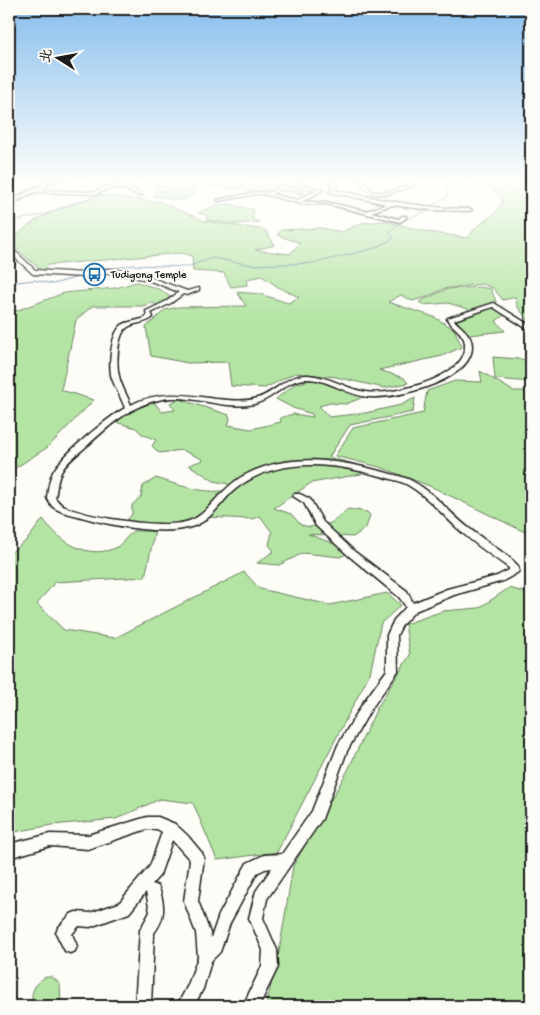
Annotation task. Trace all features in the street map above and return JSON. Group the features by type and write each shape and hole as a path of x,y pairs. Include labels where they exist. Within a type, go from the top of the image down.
{"street":[{"path":"9,250 16,254 33,272 84,275 112,271 150,279 182,292"},
{"path":"129,408 115,375 114,350 121,330 125,326 145,322 150,317 148,312 169,302 182,292 197,289"},
{"path":"251,1006 270,967 270,950 256,918 261,896 317,815 342,748 367,706 393,670 392,635 398,623 412,608 451,592 500,579 514,571 514,566 465,530 410,483 365,468 324,461 303,461 265,471 233,487 206,516 189,525 166,526 123,524 58,507 51,498 58,470 114,417 129,408 159,398 173,396 233,403 253,402 268,398 293,380 305,376 320,378 370,395 394,393 435,381 453,373 460,367 468,344 465,333 450,318 494,305 531,329"},
{"path":"297,496 307,501 319,524 352,554 403,594 412,608"},
{"path":"9,851 51,840 87,842 146,821 170,828 185,841 197,858 191,901 203,933 205,957 195,989 185,1006"},
{"path":"70,946 63,934 76,919 90,920 124,908 155,870 170,828"},
{"path":"205,957 215,948 224,920 252,868 264,862 285,861"},
{"path":"143,1006 147,930 156,920 158,911 153,891"}],"green space":[{"path":"26,227 247,227 265,230 275,245 255,250 290,254 300,243 277,235 281,230 321,228 342,232 352,227 410,227 468,238 477,227 531,227 531,324 517,306 516,297 503,300 493,288 482,284 443,289 427,297 412,301 401,295 388,302 434,317 454,329 462,347 442,356 379,370 404,378 408,383 384,388 336,377 295,373 265,388 231,386 228,362 188,363 151,356 146,327 165,310 178,307 246,306 237,292 260,294 288,303 299,297 278,287 262,276 246,279 247,285 231,287 224,273 193,271 192,256 181,253 48,265 42,271 12,245 17,235"},
{"path":"137,282 161,290 170,297 157,306 153,303 142,306 92,306 76,320 61,390 94,400 48,447 9,472 9,317 13,312 64,293 115,288"},
{"path":"480,287 491,289 497,304 471,310 448,303 423,305 419,302 447,289"},
{"path":"494,306 507,313 496,321 505,331 469,335 451,319"},
{"path":"493,357 531,360 531,382 495,379"},
{"path":"480,371 513,391 531,391 531,535 432,487 380,467 335,456 353,428 423,413 427,391 455,381 482,382"},
{"path":"314,379 366,396 346,404 330,403 319,406 329,417 365,413 401,405 415,398 413,412 350,425 329,457 369,468 361,474 311,483 274,508 291,514 301,525 310,527 331,523 348,509 367,512 370,515 366,528 353,537 308,534 353,551 340,557 303,553 279,565 257,563 274,551 269,545 272,532 260,516 252,519 205,517 184,526 125,523 132,514 132,505 141,497 143,486 156,478 204,490 223,491 232,489 228,484 214,481 189,465 203,460 200,458 182,450 159,453 152,446 156,440 142,434 136,428 112,421 147,403 154,402 162,412 175,410 170,403 179,399 229,415 228,425 251,429 281,422 280,418 293,414 313,417 312,414 293,408 276,399 295,384"},
{"path":"43,519 49,527 73,546 92,551 116,548 133,531 155,531 145,577 55,582 37,604 64,630 115,638 244,572 260,589 330,605 387,593 401,605 381,623 370,673 277,852 217,860 193,803 160,799 116,819 52,825 9,833 9,554 27,540"},
{"path":"509,588 531,594 531,1006 266,1006 279,952 293,866 348,770 377,708 410,655 405,624 443,611 479,608"},
{"path":"46,977 52,977 60,984 61,1003 63,1006 32,1006 34,989 38,982"}],"waterway":[{"path":"107,269 134,265 187,267 212,258 252,265 315,263 375,248 394,238 389,232 395,227"},
{"path":"92,275 102,273"},
{"path":"9,283 34,280 53,284 82,276"}],"place":[{"name":"Tudigong Temple","path":"95,274"}]}
